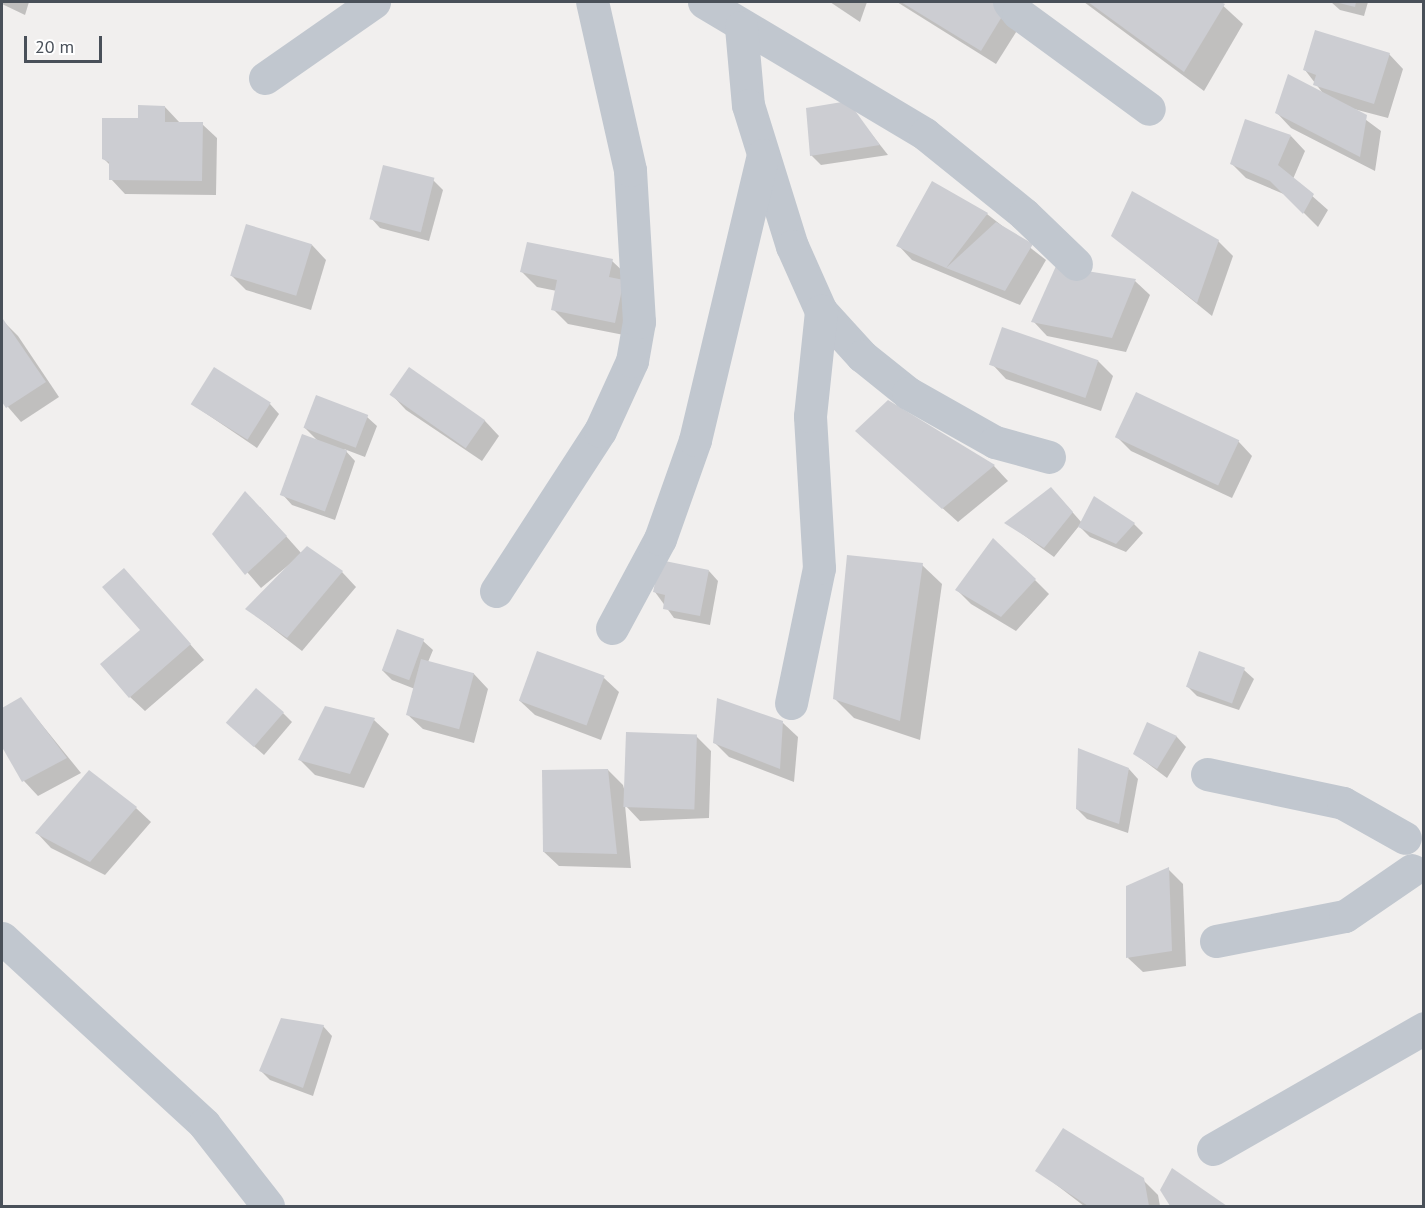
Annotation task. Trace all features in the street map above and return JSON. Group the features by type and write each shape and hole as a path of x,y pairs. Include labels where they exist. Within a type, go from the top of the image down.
{"street":[{"path":"265,78 374,2"},
{"path":"496,591 600,431 632,361 639,322 630,170 592,2"},
{"path":"704,2 741,27 925,134 1024,214 1076,264"},
{"path":"1009,2 1018,12 1149,110"},
{"path":"741,27 748,105 792,246 821,310 862,356 908,393 995,442 1049,457"},
{"path":"612,628 660,539 695,440 763,155"},
{"path":"791,703 819,568 810,416 821,310"},
{"path":"1207,774 1343,803 1414,829 1401,849 1418,875 1345,916 1216,941"},
{"path":"2,938 204,1124 268,1206"},
{"path":"1213,1149 1424,1028"}],"building":[{"path":"901,2 1004,2 1009,5 981,51"},
{"path":"1088,2 1221,2 1225,4 1184,72"},
{"path":"1335,2 1356,2 1355,7"},
{"path":"1315,30 1390,53 1374,104 1313,85 1316,75 1303,70"},
{"path":"1288,74 1367,115 1360,157 1275,113"},
{"path":"848,101 880,145 810,156 806,108"},
{"path":"138,105 165,106 165,122 203,122 202,181 109,180 109,162 102,159 102,118 138,118"},
{"path":"1245,119 1291,135 1278,165 1314,194 1303,214 1270,181 1230,164"},
{"path":"383,165 434,178 421,232 369,219"},
{"path":"932,181 988,213 946,268 896,246"},
{"path":"1132,191 1219,240 1197,303 1111,236"},
{"path":"996,222 1033,244 1005,291 946,268"},
{"path":"246,224 312,244 296,296 230,276"},
{"path":"527,242 613,259 609,277 624,280 615,323 551,310 557,280 520,272"},
{"path":"1056,266 1136,279 1112,338 1031,322"},
{"path":"3,319 46,382 6,408 2,402"},
{"path":"1002,327 1098,360 1085,398 989,365"},
{"path":"214,367 271,403 248,440 191,404"},
{"path":"409,367 485,420 466,448 389,395"},
{"path":"1136,392 1239,440 1218,485 1115,437"},
{"path":"316,395 368,415 356,448 303,428"},
{"path":"888,400 995,465 942,509 855,431"},
{"path":"302,434 347,450 325,511 280,495"},
{"path":"1051,487 1073,512 1044,548 1004,523"},
{"path":"245,491 287,536 245,575 212,534"},
{"path":"1094,496 1135,523 1116,544 1078,527"},
{"path":"993,538 1036,579 1001,617 955,590"},
{"path":"307,546 343,571 287,638 245,609"},
{"path":"847,555 923,563 900,721 833,699"},
{"path":"660,560 709,570 700,616 663,609 665,595 653,592"},
{"path":"124,568 191,644 129,698 100,664 140,630 102,587"},
{"path":"397,629 424,639 409,680 382,670"},
{"path":"537,651 605,676 587,725 519,701"},
{"path":"1199,651 1245,668 1232,703 1186,687"},
{"path":"421,659 474,673 459,729 406,715"},
{"path":"256,688 284,712 254,747 226,723"},
{"path":"21,697 67,758 22,782 2,747 2,708"},
{"path":"717,698 783,721 780,769 713,743"},
{"path":"325,706 375,718 350,774 298,760"},
{"path":"1147,722 1177,736 1157,769 1133,754"},
{"path":"626,732 697,734 694,809 623,807"},
{"path":"1078,748 1129,768 1119,824 1076,809"},
{"path":"608,769 617,854 543,852 542,770"},
{"path":"89,770 137,807 90,862 35,833"},
{"path":"1169,867 1172,951 1126,958 1126,886"},
{"path":"281,1018 324,1025 303,1088 259,1071"},
{"path":"1063,1128 1144,1178 1149,1206 1088,1206 1035,1171"},
{"path":"1172,1168 1227,1206 1170,1206 1160,1190"}]}
